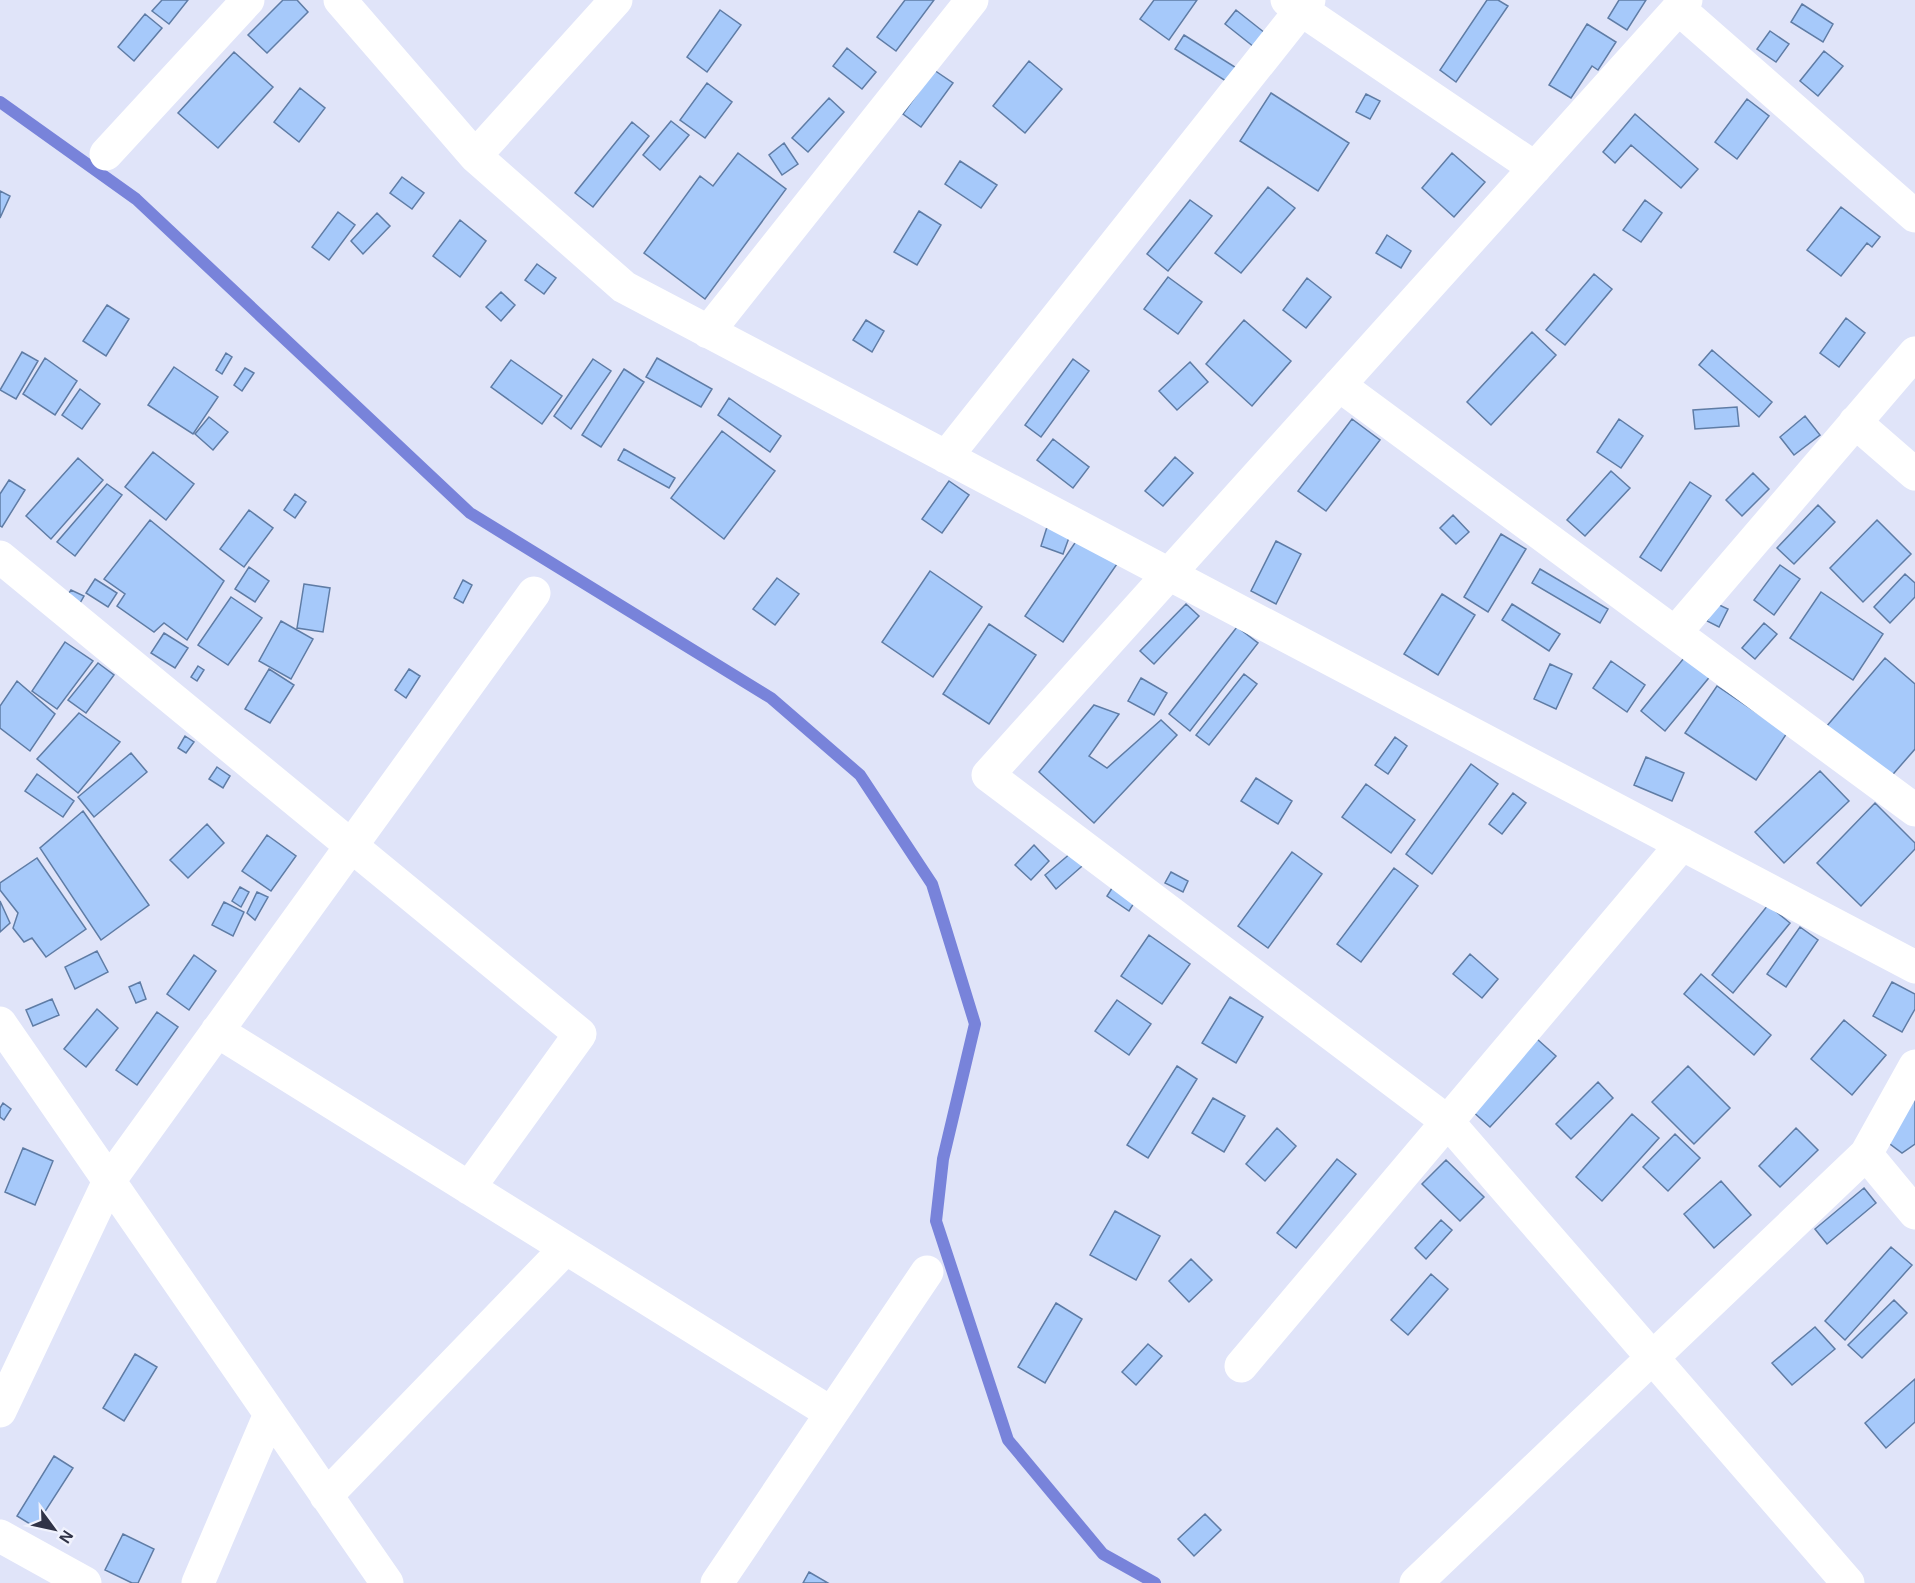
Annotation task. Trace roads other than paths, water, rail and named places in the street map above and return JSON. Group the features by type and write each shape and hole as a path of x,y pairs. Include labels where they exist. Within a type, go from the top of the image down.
{"street":[{"path":"106,154 248,0"},
{"path":"340,0 475,156 624,287 1915,967"},
{"path":"475,156 616,0"},
{"path":"708,332 972,0"},
{"path":"946,457 1299,3 1534,168"},
{"path":"1848,1583 1448,1122 988,775 1682,4 1915,216"},
{"path":"1674,633 1915,353"},
{"path":"1339,385 1915,810"},
{"path":"1855,422 1915,474"},
{"path":"0,557 580,1034 469,1188"},
{"path":"0,1411 109,1181 534,593"},
{"path":"1241,1366 1682,844"},
{"path":"0,1023 387,1583"},
{"path":"217,1031 831,1413"},
{"path":"1416,1583 1866,1154 1915,1065"},
{"path":"1866,1154 1915,1214"},
{"path":"326,1496 566,1248"},
{"path":"717,1583 927,1272"},
{"path":"198,1583 270,1414"},
{"path":"0,1536 85,1583"}],"waterway":[{"path":"0,102 136,199 470,513 771,698 860,775 932,884 975,1024 943,1159 936,1221 1008,1440 1103,1554 1155,1583"}]}
